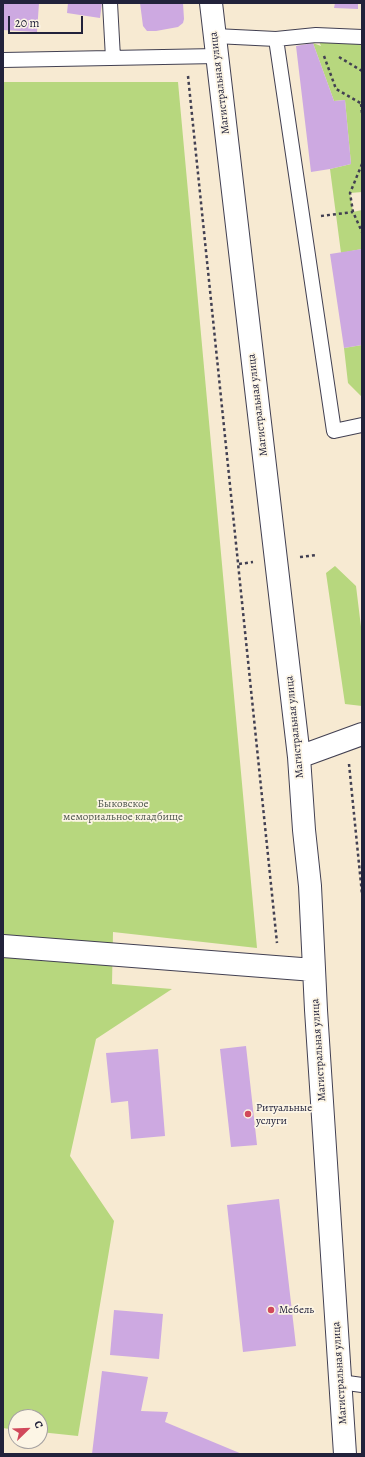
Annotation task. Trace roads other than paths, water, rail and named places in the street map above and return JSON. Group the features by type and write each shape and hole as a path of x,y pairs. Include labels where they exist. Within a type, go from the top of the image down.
{"street":[{"name":"Магистральная улица","path":"211,3 299,757 304,830 310,886 345,1454"},
{"path":"299,757 362,734"},
{"path":"3,946 314,970"}],"lane":[{"path":"110,3 113,58"},
{"path":"3,60 186,57 216,46 276,39 319,41 362,37"},
{"path":"276,39 334,431 362,425"},
{"path":"340,1382 362,1385"}],"place":[{"name":"Ритуальные услуги","path":"248,1114"},
{"name":"Мебель","path":"271,1310"}],"park label":[{"name":"Быковское мемориальное кладбище","path":"123,810"}]}
